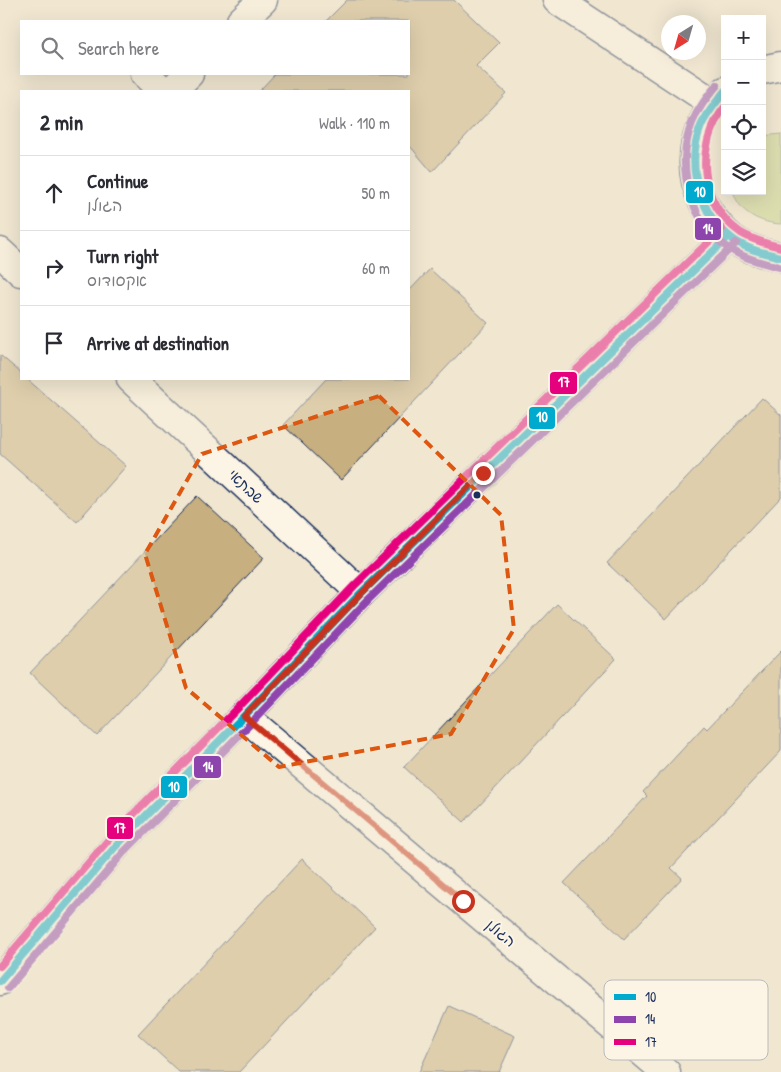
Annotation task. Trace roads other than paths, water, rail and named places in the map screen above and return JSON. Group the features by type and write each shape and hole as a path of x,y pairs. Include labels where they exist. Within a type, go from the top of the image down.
{"street":[{"path":"242,20 263,0"},
{"path":"556,0 719,97 699,129 693,158 697,188 710,214 729,236 754,251 781,257"},
{"path":"766,69 781,66"},
{"path":"146,75 161,90"},
{"path":"172,90 188,75"},
{"path":"0,981 116,846 362,593 483,473 729,236"},
{"path":"0,252 20,271"},
{"name":"שבתאי","path":"132,380 362,593"},
{"name":"הגולן","path":"244,716 604,1020"},
{"name":"הגולן","path":"652,1060 666,1072"}]}
